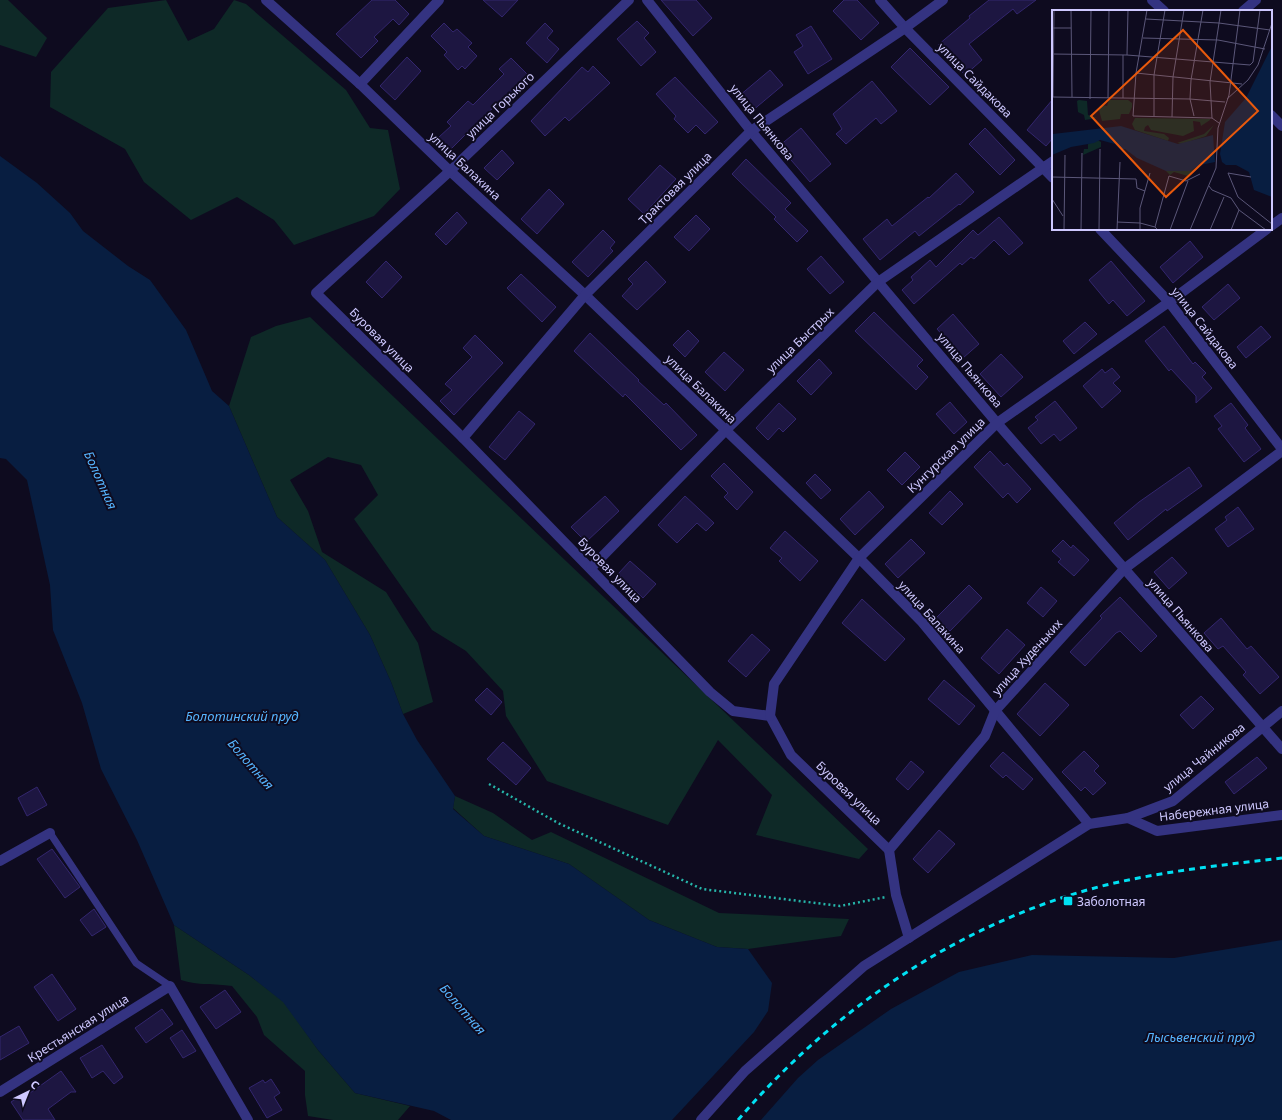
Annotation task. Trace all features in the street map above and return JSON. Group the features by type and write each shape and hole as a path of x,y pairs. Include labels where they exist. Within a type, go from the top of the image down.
{"street":[{"name":"улица Балакина","path":"266,0 360,84 450,171 585,295 859,558 922,622 1089,824"},
{"path":"360,84 439,0"},
{"name":"улица Горького","path":"316,292 450,171 629,0"},
{"name":"улица Пьянкова","path":"647,0 751,131 997,423 1282,749"},
{"name":"улица Сайдакова","path":"880,0 905,28 1052,177"},
{"name":"Трактовая улица","path":"463,438 585,295 751,131 905,28 943,0"},
{"path":"1152,0 1163,10"},
{"path":"1244,10 1256,0"},
{"path":"1272,116 1282,126"},
{"name":"улица Быстрых","path":"591,568 726,430 878,282 1052,162"},
{"path":"1272,225 1282,218"},
{"name":"улица Сайдакова","path":"1101,230 1168,302 1282,450"},
{"name":"Кунгурская улица","path":"770,716 774,684 859,558 997,423 1168,302 1266,230"},
{"name":"Буровая улица","path":"316,292 463,438 710,692 733,711 770,716 791,754 889,850"},
{"name":"улица Худеньких","path":"889,850 985,736 995,711 1124,569 1282,450"},
{"name":"улица Чайникова","path":"1089,824 1128,818 1173,801 1282,711"},
{"name":"Набережная улица","path":"1128,818 1157,831 1282,815"},
{"path":"701,1120 745,1071 858,972 1089,824"},
{"path":"0,861 50,833"},
{"path":"889,850 896,895 909,938"},
{"path":"170,986 248,1120"},
{"name":"Крестьянская улица","path":"0,1092 170,986"}],"lane":[{"path":"50,833 136,963 150,974 170,986"}],"path":[{"path":"489,784 558,823 702,888 840,906 896,895"}],"green space":[{"path":"0,0 8,0 47,38 36,57 0,45"},
{"path":"166,0 188,41 214,29 234,0 246,4 346,90 370,128 388,130 400,189 374,216 294,245 274,220 237,197 191,220 144,182 125,149 50,107 51,72 108,8"},
{"path":"310,317 868,849 859,859 756,835 772,795 718,740 668,825 547,781 506,716 503,691 466,651 432,630 354,519 378,495 361,465 328,457 290,480 308,511 322,552 386,592 418,643 433,702 403,714 391,682 370,635 325,560 277,517 229,406 251,337 276,326"},
{"path":"455,796 493,813 532,840 551,832 719,913 849,919 841,936 748,949 717,947 649,920 569,864 484,836 453,808"},
{"path":"174,925 249,975 284,1002 318,1050 355,1093 410,1106 398,1120 333,1120 308,1116 305,1095 305,1071 264,1035 257,1017 232,986 194,983 181,980"}],"water":[{"name":"Болотинский пруд","path":"0,156 37,183 70,213 83,231 128,266 150,280 186,330 212,391 229,406 277,517 325,560 370,635 391,682 403,714 417,740 455,796 453,809 484,836 569,864 649,920 717,947 748,949 772,983 768,1011 754,1032 672,1120 451,1120 434,1111 355,1093 318,1050 283,1002 249,975 174,925 137,840 101,769 82,703 53,630 50,585 27,480 6,459 0,458"},
{"name":"Лысьвенский пруд","path":"1282,940 1282,1120 761,1120 798,1078 818,1060 891,1009 959,972 1032,955 1174,958"}],"building":[{"path":"372,0 395,0 409,14 399,25 393,19 374,37 378,41 361,58 336,34"},
{"path":"483,0 518,0 502,17"},
{"path":"661,0 696,0 712,18 693,36"},
{"path":"844,0 857,0 879,23 861,40 833,11"},
{"path":"989,0 1036,0 1017,14 1013,9 969,44 982,60 965,75 938,45 970,18 969,16"},
{"path":"637,21 649,33 644,38 656,52 641,66 617,39"},
{"path":"444,23 453,32 457,29 472,43 468,47 477,56 465,69 462,66 458,70 444,55 447,52 431,36"},
{"path":"545,23 553,31 547,38 559,49 547,63 526,43"},
{"path":"811,26 832,59 808,74 794,52 803,46 796,35"},
{"path":"910,48 949,87 930,105 891,67"},
{"path":"407,57 421,71 395,100 380,86"},
{"path":"511,58 529,76 499,106 497,104 476,124 480,128 471,137 467,133 451,149 439,137 451,126 447,122 468,101 473,105 504,74 499,69"},
{"path":"593,66 610,83 569,121 565,117 545,136 531,121 582,67 588,72"},
{"path":"770,70 783,85 752,111 739,96"},
{"path":"675,77 718,122 705,134 696,125 688,133 674,119 676,116 656,94"},
{"path":"872,81 897,111 881,124 876,118 846,144 836,134 842,129 833,114"},
{"path":"1052,100 1052,139 1046,146 1027,130"},
{"path":"801,128 831,164 810,182 779,146"},
{"path":"985,128 1015,160 1000,175 969,144"},
{"path":"502,150 514,163 497,180 484,168"},
{"path":"746,159 791,203 785,209 808,231 797,242 774,219 776,217 732,174"},
{"path":"660,165 676,179 644,214 628,199"},
{"path":"956,173 974,192 960,205 959,204 919,236 915,231 880,260 863,239 887,219 892,226 928,197 929,198"},
{"path":"549,189 564,204 537,234 521,219"},
{"path":"457,212 467,223 446,245 435,234"},
{"path":"696,215 710,229 689,251 674,237"},
{"path":"999,217 1023,243 1009,255 994,240 974,259 971,257 962,265 960,263 914,304 902,290 913,280 911,277 930,260 936,267 973,230 978,235"},
{"path":"603,230 615,242 610,248 613,251 588,277 572,262"},
{"path":"1190,241 1203,257 1173,283 1160,267"},
{"path":"821,256 844,282 830,294 807,269"},
{"path":"386,261 402,277 382,298 366,282"},
{"path":"646,261 666,282 637,310 622,296 633,284 628,279"},
{"path":"1111,261 1145,301 1127,316 1113,300 1109,304 1089,280"},
{"path":"521,274 556,307 542,322 507,288"},
{"path":"1228,284 1240,298 1214,320 1202,307"},
{"path":"874,312 923,360 917,366 928,377 916,390 855,331"},
{"path":"953,314 979,344 963,358 937,329"},
{"path":"1085,322 1097,334 1074,354 1063,341"},
{"path":"1164,326 1193,364 1195,362 1206,373 1202,377 1212,388 1196,403 1196,396 1171,369 1169,371 1145,341"},
{"path":"1261,326 1271,337 1246,358 1237,347"},
{"path":"688,330 699,341 685,357 673,345"},
{"path":"590,333 664,405 666,403 697,435 681,450 625,394 623,397 574,351"},
{"path":"475,335 503,363 454,415 440,401 452,390 445,384 472,357 463,348"},
{"path":"724,352 744,370 725,391 705,372"},
{"path":"1001,354 1023,377 1001,397 980,374"},
{"path":"819,359 832,373 811,395 797,381"},
{"path":"1112,368 1120,377 1113,383 1121,391 1102,408 1083,386 1102,369 1105,373"},
{"path":"1055,401 1077,428 1060,441 1054,434 1041,444 1028,428 1038,420 1035,417"},
{"path":"950,402 967,422 954,434 936,414"},
{"path":"779,403 796,419 783,432 779,428 768,440 756,428"},
{"path":"1231,403 1248,425 1245,428 1261,449 1244,462 1218,429 1222,426 1214,416"},
{"path":"519,411 535,424 505,460 489,447"},
{"path":"990,451 1004,466 1007,463 1031,489 1017,503 1008,493 1003,498 974,467"},
{"path":"905,452 920,467 902,485 887,470"},
{"path":"724,463 753,492 737,510 724,497 728,493 711,476"},
{"path":"1189,467 1202,486 1167,511 1166,509 1128,540 1114,523 1139,502"},
{"path":"815,474 831,490 821,499 806,483"},
{"path":"869,491 884,507 855,535 840,519"},
{"path":"950,491 963,504 942,525 929,513"},
{"path":"605,496 619,511 586,542 571,527"},
{"path":"685,496 714,523 706,531 697,523 677,543 658,525"},
{"path":"1238,507 1254,529 1228,547 1215,529 1227,520 1225,517"},
{"path":"785,531 818,561 800,581 779,561 782,558 770,548"},
{"path":"911,539 925,553 898,578 885,564"},
{"path":"1063,540 1071,548 1073,545 1089,560 1074,576 1058,562 1061,559 1052,551"},
{"path":"1172,557 1187,573 1169,589 1154,572"},
{"path":"630,561 656,584 643,598 618,574"},
{"path":"969,585 982,598 950,631 936,618"},
{"path":"1041,587 1057,601 1043,617 1027,603"},
{"path":"1120,597 1157,636 1141,652 1120,631 1116,633 1085,666 1070,652 1102,618 1100,616"},
{"path":"862,599 905,639 885,661 842,623"},
{"path":"1221,618 1247,649 1251,646 1279,677 1260,694 1243,675 1246,672 1223,646 1218,649 1204,633"},
{"path":"1007,629 1025,645 999,674 981,658"},
{"path":"752,634 770,650 746,677 728,661"},
{"path":"944,680 975,706 959,725 928,699"},
{"path":"1045,683 1069,705 1040,736 1017,714"},
{"path":"487,688 502,702 491,715 475,700"},
{"path":"1201,696 1214,709 1193,729 1180,715"},
{"path":"503,742 531,768 516,785 487,759"},
{"path":"1084,751 1099,766 1094,771 1106,783 1093,795 1085,787 1081,791 1062,772"},
{"path":"1003,752 1033,779 1023,790 1006,775 1003,778 990,766"},
{"path":"1257,757 1267,768 1234,794 1225,782"},
{"path":"911,761 924,772 908,790 896,779"},
{"path":"37,787 47,805 27,816 18,798"},
{"path":"939,830 955,844 928,873 913,859"},
{"path":"52,849 80,887 65,898 37,859"},
{"path":"94,909 106,927 92,936 80,920"},
{"path":"52,974 76,1009 58,1021 34,987"},
{"path":"225,990 241,1012 216,1029 200,1007"},
{"path":"162,1009 173,1024 146,1043 135,1028"},
{"path":"19,1026 29,1043 0,1060 0,1037"},
{"path":"182,1030 196,1051 183,1058 170,1038"},
{"path":"102,1045 123,1077 114,1084 103,1071 92,1078 80,1058"},
{"path":"61,1071 76,1092 71,1092 48,1109 55,1120 23,1120 11,1102 29,1090 30,1093"},
{"path":"271,1079 280,1093 274,1097 282,1110 267,1118 249,1088 263,1080 265,1083"}],"railway":[{"path":"738,1120 775,1079 816,1041 859,1006 904,974 952,946 1001,921 1053,901 1128,880 1172,872 1282,858"}],"place":[{"name":"Заболотная","path":"1068,901"}],"water label":[{"name":"Болотная","path":"101,480"},
{"name":"Болотная","path":"251,764"},
{"name":"Болотная","path":"463,1009"}]}
